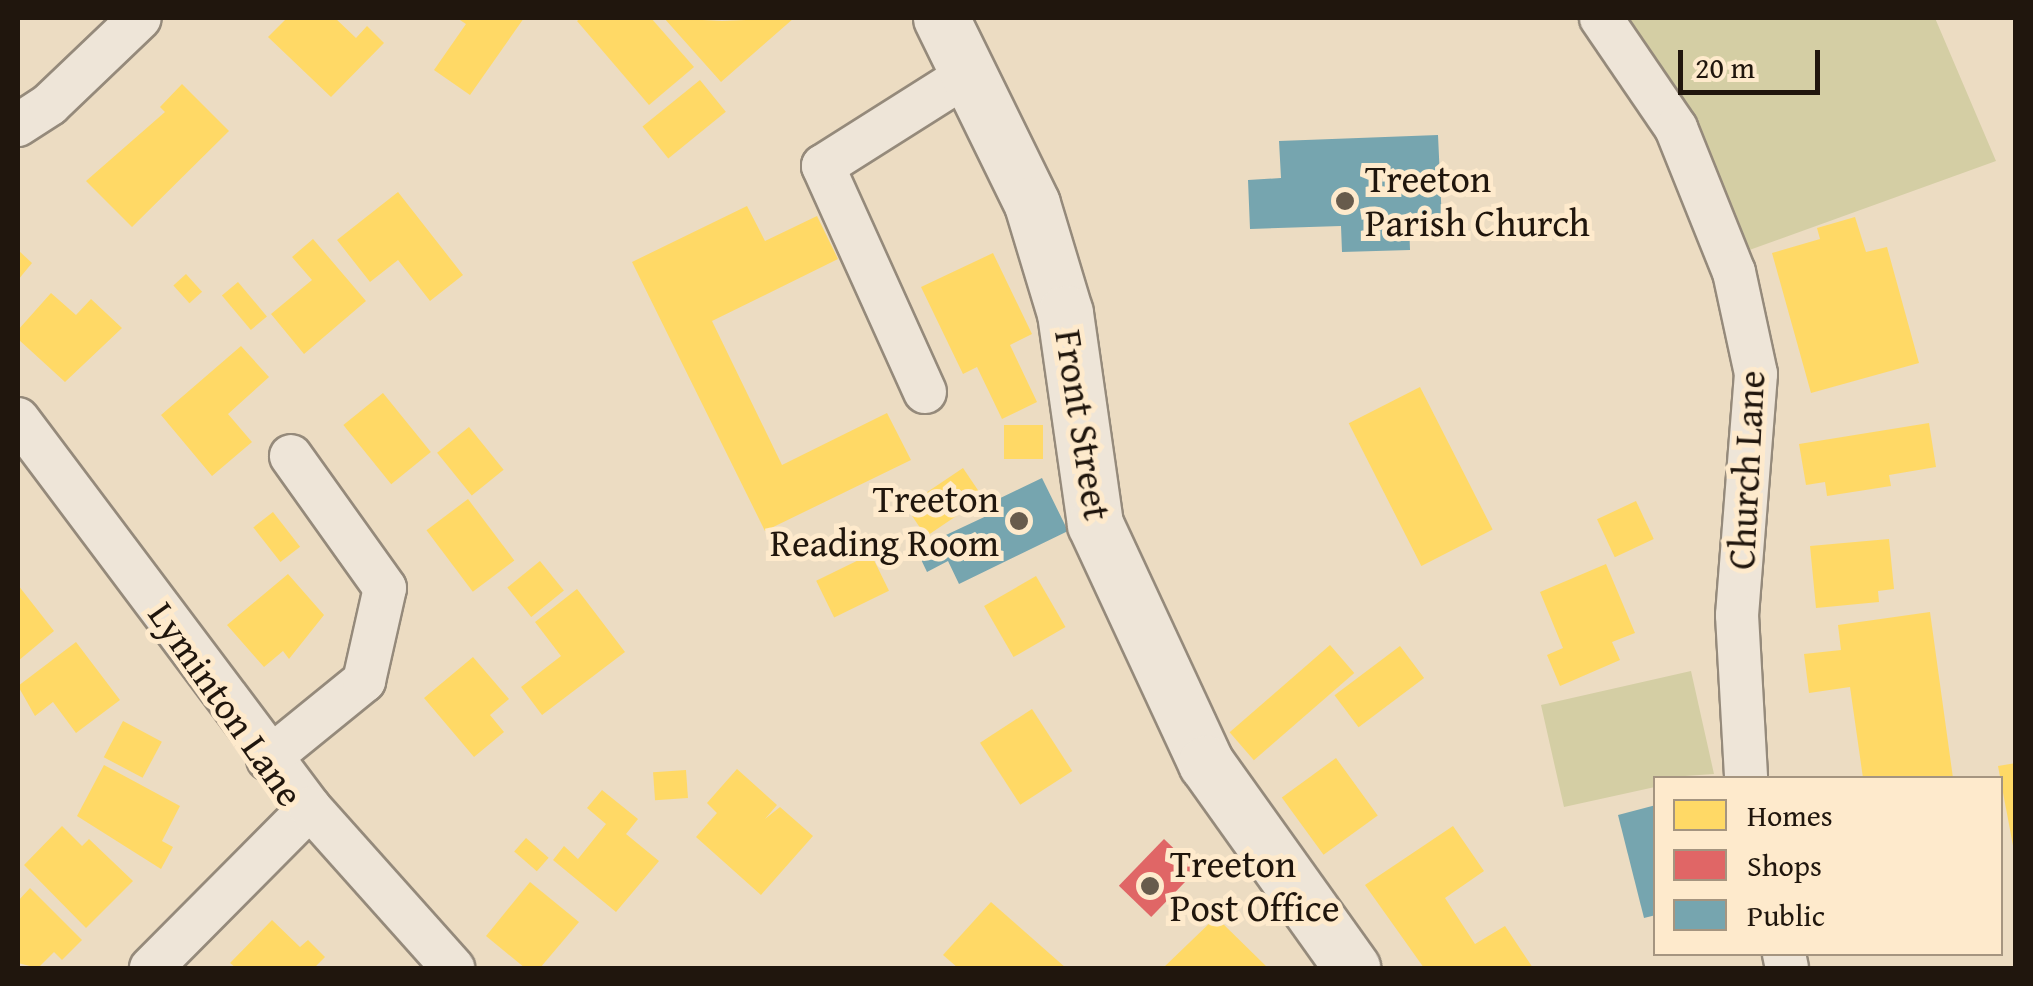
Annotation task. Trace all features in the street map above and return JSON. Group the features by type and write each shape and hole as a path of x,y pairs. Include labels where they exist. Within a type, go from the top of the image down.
{"street":[{"path":"18,125 50,104 140,18"},
{"name":"Front Street","path":"940,18 1032,204 1065,313 1096,524 1206,762 1352,968"},
{"name":"Church Lane","path":"1601,18 1676,128 1734,272 1756,374 1737,615 1746,776"},
{"path":"925,392 823,166 970,73"},
{"name":"Lyminton Lane","path":"23,437 268,759 310,808 151,968"},
{"path":"268,759 364,681 385,588 291,456"},
{"path":"310,808 453,968"}],"shaded area":[{"path":"1624,18 1935,18 1996,161 1741,253 1692,113 1665,90"},
{"path":"1691,671 1714,774 1653,776 1653,787 1564,807 1541,705"}],"building: Homes":[{"path":"287,18 335,18 356,38 367,26 384,43 331,97 268,37"},
{"path":"457,18 524,18 470,95 434,70 466,24"},
{"path":"651,18 694,67 649,105 577,21"},
{"path":"664,18 722,21 794,18 721,82"},
{"path":"700,80 726,112 668,158 642,127"},
{"path":"182,84 229,131 132,227 86,181 165,112 160,107"},
{"path":"398,192 463,275 430,301 398,260 370,282 337,240"},
{"path":"747,206 765,241 817,216 838,259 712,321 782,465 887,413 911,460 765,531 632,262"},
{"path":"1855,217 1866,252 1887,247 1919,363 1811,393 1772,253 1820,239 1817,228"},
{"path":"313,239 366,301 304,354 271,314 312,280 292,257"},
{"path":"18,250 32,263 18,280"},
{"path":"993,253 1032,334 1010,345 1037,402 1002,419 977,367 963,374 921,287"},
{"path":"186,274 202,292 189,303 173,285"},
{"path":"238,282 267,316 251,330 222,295"},
{"path":"51,293 76,315 91,299 122,328 65,382 18,339 18,330"},
{"path":"241,346 269,377 228,414 252,442 212,476 161,415"},
{"path":"1420,387 1493,530 1421,566 1349,423"},
{"path":"383,393 431,452 391,484 343,425"},
{"path":"1929,423 1936,467 1889,475 1891,486 1827,496 1825,482 1806,485 1799,444"},
{"path":"1004,425 1043,425 1043,459 1004,459"},
{"path":"469,427 504,470 472,496 437,453"},
{"path":"963,468 983,498 926,536 906,507"},
{"path":"468,499 514,560 473,592 426,530"},
{"path":"1636,501 1654,539 1615,557 1597,519"},
{"path":"273,512 300,547 280,562 253,527"},
{"path":"1889,539 1894,589 1878,591 1879,602 1816,608 1810,546"},
{"path":"871,554 889,591 834,618 816,581"},
{"path":"540,561 564,591 531,617 507,587"},
{"path":"1606,564 1635,633 1612,642 1620,660 1560,686 1547,655 1563,648 1540,592"},
{"path":"288,574 324,615 289,659 283,651 264,667 227,625"},
{"path":"1036,576 1066,627 1014,657 984,606"},
{"path":"18,585 54,631 18,661"},
{"path":"577,589 625,652 542,715 521,687 561,656 535,622"},
{"path":"1930,612 1953,776 1863,776 1850,687 1809,693 1804,654 1841,650 1838,625"},
{"path":"76,642 120,700 76,733 53,702 35,716 18,686"},
{"path":"1330,645 1354,673 1254,760 1230,732"},
{"path":"1400,646 1424,678 1359,727 1335,695"},
{"path":"473,657 509,699 490,715 504,732 474,757 424,698"},
{"path":"1032,709 1072,771 1020,805 980,743"},
{"path":"123,721 162,742 143,778 104,757"},
{"path":"1336,758 1378,815 1324,855 1282,797"},
{"path":"2016,763 2016,851 2003,776 1998,766"},
{"path":"104,765 180,806 162,841 173,847 161,869 77,816"},
{"path":"737,769 777,805 765,819 780,807 813,836 761,895 696,837 717,813 707,803"},
{"path":"686,770 688,798 655,800 653,772"},
{"path":"602,790 638,819 626,834 659,861 616,912 553,860 564,846 578,859 606,824 587,808"},
{"path":"62,826 82,846 89,839 133,881 86,928 24,865"},
{"path":"1453,826 1484,871 1445,898 1475,944 1505,926 1533,968 1424,968 1365,885"},
{"path":"526,838 549,858 537,871 514,852"},
{"path":"530,882 579,922 540,968 525,968 486,936"},
{"path":"30,888 82,940 62,960 54,952 38,968 18,963 18,901"},
{"path":"991,902 1066,968 958,968 943,955"},
{"path":"1216,917 1268,968 1163,968"},
{"path":"272,920 300,947 308,940 325,957 314,968 236,968 230,963"}],"building: Shops":[{"path":"1164,839 1196,870 1151,917 1119,886"}],"building: Public":[{"name":"Treeton Parish Church","path":"1438,135 1442,222 1409,222 1410,250 1342,252 1341,226 1250,229 1248,180 1281,178 1279,141"},
{"name":"Treeton Reading Room","path":"1042,478 1068,531 959,584 948,561 927,572 916,549 995,512 990,503"},
{"path":"1653,806 1653,916 1644,918 1618,815"}],"place":[{"name":"Treeton Parish Church","path":"1345,201"},
{"name":"Treeton Reading Room","path":"1019,521"},
{"name":"Treeton Post Office","path":"1150,886"}]}
